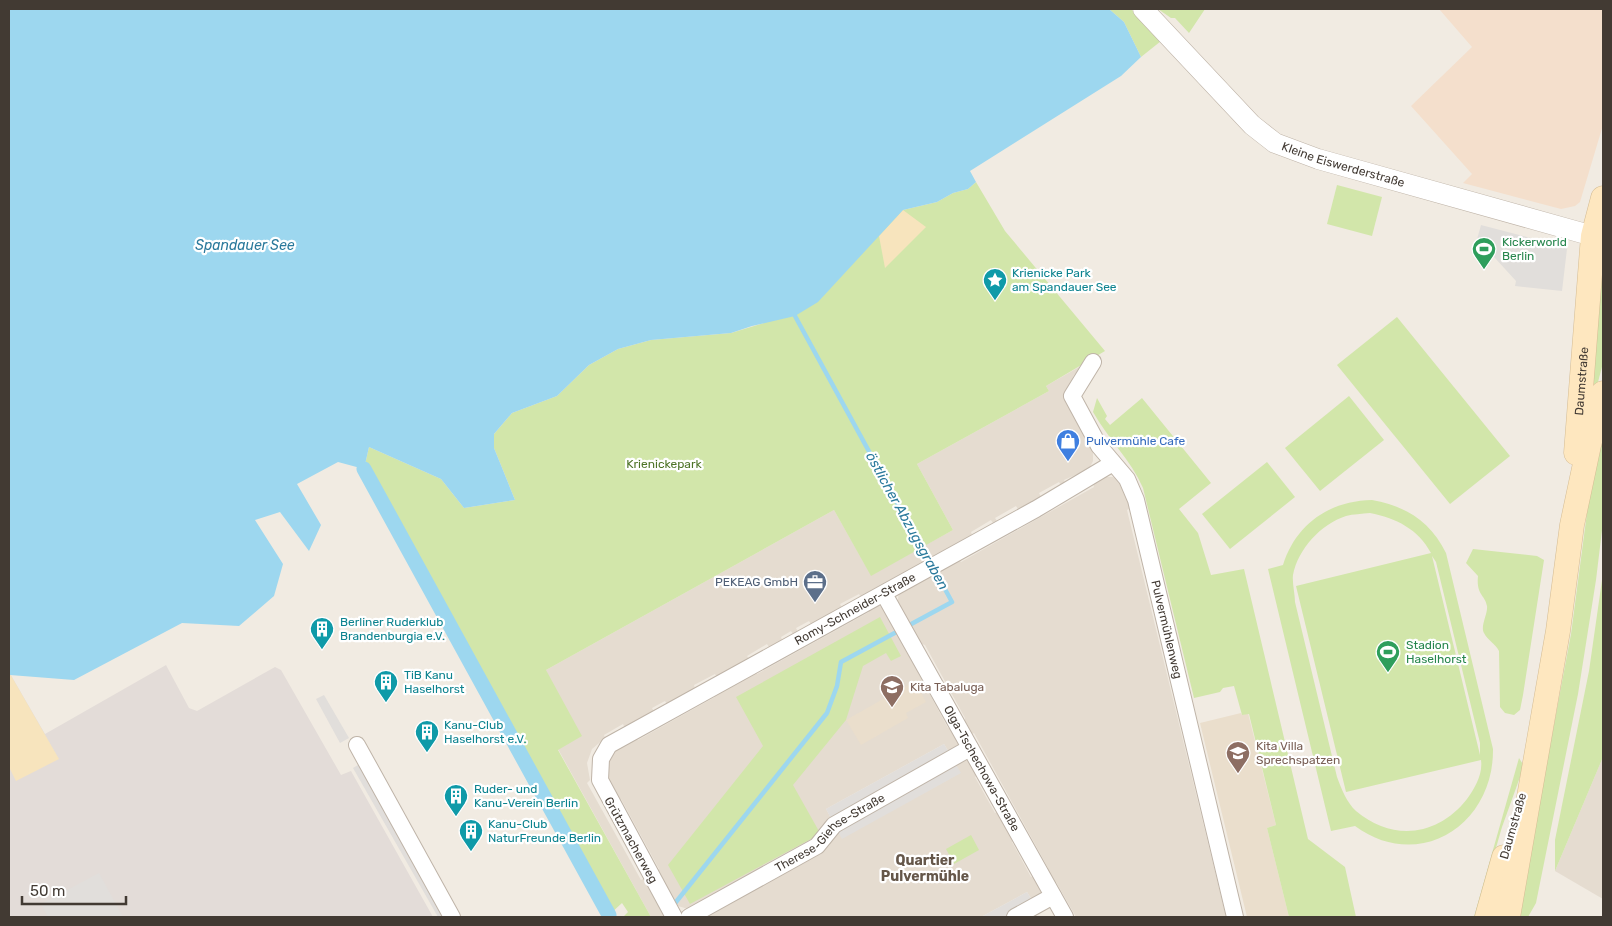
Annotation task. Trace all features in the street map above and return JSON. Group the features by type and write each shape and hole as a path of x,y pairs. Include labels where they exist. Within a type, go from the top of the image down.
{"main road":[{"name":"Daumstraße","path":"1508,917 1558,631 1572,525 1580,395 1603,198"},
{"name":"Daumstraße","path":"1572,525 1589,445 1603,393"},
{"name":"Daumstraße","path":"1487,917 1539,736"}],"street":[{"name":"Kleine Eiswerderstraße","path":"1143,9 1245,118 1275,143 1318,159 1598,237"},
{"name":"Pulvermühlenweg","path":"1093,362 1072,396 1099,446 1127,479 1136,500 1235,917"},
{"name":"Romy-Schneider-Straße","path":"602,759 609,745 616,740 884,594 1113,463"},
{"name":"Olga-Tschechowa-Straße","path":"884,594 1065,917"},
{"path":"357,746 452,917"},
{"name":"Therese-Giehse-Straße","path":"689,917 817,846 834,825 970,748"},
{"name":"Grützmacherweg","path":"602,759 600,780 604,791 673,915"},
{"path":"1015,917 1053,896"}],"shaded area":[{"path":"1439,9 1603,9 1603,125 1580,202 1575,206 1561,209 1463,183 1472,174 1411,106 1472,47"},
{"path":"1481,225 1565,247 1567,249 1562,291 1515,286 1516,281 1484,246 1476,243"},
{"path":"1086,363 1074,375 1067,389 1093,451 1093,461 1089,469 1064,480 1065,483 1061,485 1059,482 1039,493 1041,497 1018,509 1016,506 995,518 997,521 993,523 991,520 971,532 972,535 861,597 859,594 840,604 842,608 811,624 809,621 796,628 798,632 793,634 791,631 781,637 782,640 769,647 767,644 747,656 749,659 717,677 715,674 694,685 695,689 667,704 665,701 652,708 654,712 625,728 623,724 604,735 605,738 592,749 587,763 590,780 587,783 641,880 645,878 667,917 651,917 558,749 546,670 834,510 871,575 953,530 917,464 1049,391 1046,386"},
{"path":"1105,477 1113,477 1121,482 1131,508 1127,510 1226,917 1076,917 1056,882 1052,884 1044,870 1048,868 974,733 970,735 964,725 965,718 925,645 919,643 897,605 899,593 958,558 961,562 1094,487 1093,483"},
{"path":"876,605 882,607 909,648 908,654 948,728 954,730 959,747 950,754 944,744 826,809 832,820 814,840 688,909 678,906 656,871 659,869 621,799 617,800 607,781 605,767 612,753 636,737 638,740 715,697 713,694 755,671 757,674 869,612 868,608"},
{"path":"166,665 189,708 197,711 275,667 281,670 341,775 351,771 433,917 9,917 9,672 45,734"},
{"name":"Kita Tabaluga","path":"915,681 926,702 906,713 908,718 861,745 846,720"},
{"path":"324,695 349,738 340,743 316,699"},
{"name":"Kita Villa Sprechspatzen","path":"1241,713 1242,715 1248,713 1276,825 1267,828 1289,917 1247,917 1200,723"},
{"path":"944,744 950,754 832,820 826,809"},
{"path":"1603,757 1603,899 1555,871"},
{"path":"965,759 969,760 979,774 975,777 995,813 999,811 1015,839 1012,842 1031,877 1035,876 1042,888 1042,893 1033,902 1027,892 981,917 700,917 836,828 842,838 960,773 955,763"},
{"path":"363,762 451,917 438,917 353,768"},
{"path":"955,763 961,773 842,839 836,828"},
{"path":"99,873 123,917 48,917 41,904"},
{"path":"1027,892 1033,902 1006,917 981,917"}],"green space":[{"path":"1109,9 1131,9 1161,41 1141,57 1124,22"},
{"path":"1158,9 1205,9 1189,33 1175,18 1171,18"},
{"name":"Krienickepark","path":"976,182 1005,231 1105,351 1046,386 1049,391 917,464 953,530 871,576 834,510 546,670 582,736 558,750 651,917 623,917 628,912 622,903 609,915 364,469 369,447 441,479 464,508 515,500 494,448 494,434 512,413 557,396 589,365 618,349 651,340 731,333 764,323 903,210 937,202 953,193 968,189"},
{"path":"1337,185 1382,197 1372,236 1327,224"},
{"path":"1595,272 1603,275 1603,363 1587,424"},
{"path":"1397,317 1510,456 1450,504 1337,365"},
{"path":"1349,396 1384,440 1320,491 1285,448"},
{"path":"1097,398 1107,416 1105,419 1110,425 1142,398 1211,483 1179,509 1198,533 1211,575 1244,569 1308,839 1345,867 1356,917 1289,917 1267,828 1276,825 1249,714 1242,715 1234,686 1223,688 1220,692 1194,698 1143,488 1132,468 1093,412"},
{"path":"1603,420 1603,522 1578,694 1536,903 1528,917 1514,917 1542,766 1547,762 1571,634 1592,475"},
{"path":"1267,462 1295,497 1230,549 1202,514"},
{"name":"Stadion Haselhorst","path":"1372,500 1396,506 1425,524 1440,542 1446,553 1493,749 1490,776 1481,800 1467,819 1448,834 1427,842 1404,844 1379,839 1355,826 1331,831 1268,569 1283,565 1296,538 1316,518 1328,510 1356,501","holes":["1370,513 1389,518 1413,531 1420,537 1431,553 1296,586 1346,792 1481,760 1480,776 1467,799 1443,821 1429,827 1414,830 1400,831 1370,821 1356,811 1345,795 1337,777 1295,602 1293,575 1305,547 1320,531 1337,520 1349,515","1432,556 1436,562 1480,743 1480,755"]},
{"path":"1473,549 1537,556 1544,560 1523,695 1520,710 1514,715 1505,713 1500,707 1499,651 1484,633 1486,602 1479,591 1478,576 1466,563"},
{"path":"1603,573 1603,757 1555,871 1555,840 1589,671"},
{"path":"880,617 901,656 891,661 886,653 863,666 846,720 793,785 820,833 690,904 668,865 763,746 736,697"},
{"path":"1519,758 1524,766 1502,827 1476,917 1474,917"},
{"path":"971,835 979,850 954,864 946,849"}],"sand":[{"path":"903,210 926,227 885,268 879,236"},
{"path":"9,672 59,759 16,781 9,767"}],"water":[{"name":"Spandauer See","path":"9,9 1109,9 1124,22 1141,57 1121,76 970,171 976,182 968,189 953,193 937,202 903,210 818,302 795,316 731,333 651,340 618,349 589,365 557,396 512,413 494,434 494,448 515,500 464,508 441,479 369,447 364,469 338,462 297,484 321,525 309,551 280,512 255,520 283,564 274,596 239,626 182,623 74,680 10,675 9,672"}],"waterway":[{"name":"östlicher Abzugsgraben","path":"795,316 930,563"},
{"path":"364,469 609,915"},
{"name":"östlicher Abzugsgraben","path":"672,907 827,713 837,686 841,662 952,602 934,569"}],"place":[{"name":"Kickerworld Berlin","path":"1484,270"},
{"name":"Krienicke Park am Spandauer See","path":"995,301"},
{"name":"Pulvermühle Cafe","path":"1068,462"},
{"name":"PEKEAG GmbH","path":"815,603"},
{"name":"Berliner Ruderklub Brandenburgia e.V.","path":"322,650"},
{"name":"Stadion Haselhorst","path":"1388,673"},
{"name":"TiB Kanu Haselhorst","path":"386,703"},
{"name":"Kita Tabaluga","path":"892,708"},
{"name":"Kanu-Club Haselhorst e.V.","path":"427,753"},
{"name":"Kita Villa Sprechspatzen","path":"1238,774"},
{"name":"Ruder- und Kanu-Verein Berlin","path":"456,817"},
{"name":"Kanu-Club NaturFreunde Berlin","path":"471,852"}],"district":[{"name":"Quartier Pulvermühle","path":"925,868"}]}
